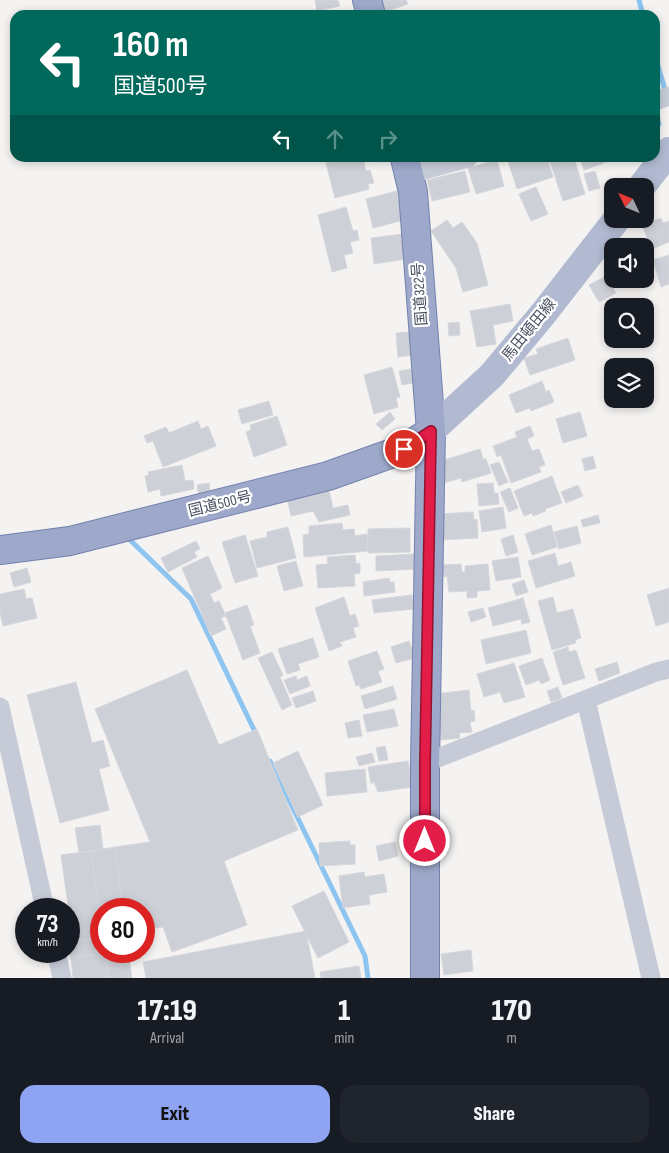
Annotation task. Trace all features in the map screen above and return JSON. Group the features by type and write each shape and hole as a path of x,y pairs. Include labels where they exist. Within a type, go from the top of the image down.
{"highway":[{"name":"国道322号","path":"407,166 413,192 431,431 425,763 425,978"},
{"name":"国道500号","path":"0,550 70,542 328,476 404,449 431,431"}],"main road":[{"path":"648,178 669,151"},
{"name":"馬田頓田線","path":"431,431 492,375 543,314 609,228"}],"street":[{"path":"407,166 438,162"},
{"path":"425,763 656,672 669,669"},
{"path":"586,700 651,978"},
{"path":"0,707 43,898"},
{"path":"59,963 62,978"}],"building":[{"path":"315,0 338,0 340,6 322,10 317,10"},
{"path":"374,0 406,0 408,4 391,10 377,10"},
{"path":"364,162 366,171 370,170 374,183 368,184 369,189 335,198 326,163"},
{"path":"490,162 498,162 504,186 476,194 468,168"},
{"path":"508,162 548,162 553,177 517,189"},
{"path":"550,162 575,162 585,194 563,201"},
{"path":"581,162 604,163 584,170"},
{"path":"465,171 470,192 432,201 427,180"},
{"path":"595,171 600,188 589,191 584,174"},
{"path":"536,187 548,214 531,221 519,194"},
{"path":"397,191 404,220 373,228 366,199"},
{"path":"346,207 353,231 357,230 359,240 350,242 353,253 344,255 347,268 332,272 318,215"},
{"path":"661,218 663,223 669,221 669,242 654,248 654,238 647,238 643,228 654,228 654,221"},
{"path":"447,220 453,228 462,222 477,243 488,285 463,292 456,268 431,231"},
{"path":"403,234 407,259 374,264 371,238"},
{"path":"669,255 669,284 661,287 654,260"},
{"path":"604,277 604,288 613,288 616,293 599,302 589,285"},
{"path":"510,304 513,321 493,325 496,344 477,347 470,311"},
{"path":"459,322 460,335 449,336 448,323"},
{"path":"410,332 413,355 398,357 396,333"},
{"path":"568,338 575,360 530,375 524,358 538,354 536,349"},
{"path":"392,367 400,397 396,398 398,407 374,414 364,375"},
{"path":"411,369 413,383 402,385 399,371"},
{"path":"542,381 546,392 549,390 554,402 531,411 530,408 516,413 509,395"},
{"path":"269,401 273,415 242,424 238,410"},
{"path":"390,412 395,419 382,430 376,424"},
{"path":"580,412 587,436 563,443 556,419"},
{"path":"277,416 287,445 254,457 246,432 251,430 250,425"},
{"path":"198,421 201,429 208,426 216,446 163,467 153,441 147,443 144,436 166,427 169,433"},
{"path":"530,426 534,436 527,439 532,451 539,449 545,465 539,467 541,472 511,483 501,455 497,457 493,446 517,437 515,432"},
{"path":"480,449 491,473 462,482 461,478 444,483 438,462"},
{"path":"593,456 596,468 585,471 582,459"},
{"path":"499,462 508,482 499,486 490,465"},
{"path":"182,465 185,481 193,480 194,489 161,496 160,489 148,492 145,476 149,475 148,472"},
{"path":"552,476 562,503 533,516 532,513 524,516 514,491"},
{"path":"209,483 210,494 199,496 197,485"},
{"path":"493,483 494,493 498,493 499,504 479,506 477,484"},
{"path":"578,485 583,496 566,503 561,492"},
{"path":"328,486 333,508 348,505 350,515 319,522 313,511 291,516 286,494"},
{"path":"510,488 518,508 509,512 500,492"},
{"path":"503,507 506,528 482,532 479,511"},
{"path":"473,512 474,520 477,519 478,538 439,540 438,514"},
{"path":"598,515 600,523 583,527 581,520"},
{"path":"342,523 343,530 354,529 355,536 367,534 368,551 304,557 303,535 309,534 309,526"},
{"path":"551,525 557,547 532,555 525,534"},
{"path":"577,526 581,543 559,549 554,532"},
{"path":"288,527 296,558 257,568 250,541 267,537 267,532"},
{"path":"410,528 410,552 368,553 368,529"},
{"path":"245,535 258,576 235,583 222,542"},
{"path":"513,535 518,552 506,556 501,539"},
{"path":"196,541 200,549 194,552 197,557 168,572 161,558"},
{"path":"555,553 558,566 571,562 575,576 536,588 528,561"},
{"path":"416,554 416,569 376,571 376,556"},
{"path":"355,555 356,564 360,563 360,573 354,574 355,586 318,588 316,565 328,564 327,557"},
{"path":"208,556 222,588 210,594 214,603 219,601 226,616 221,618 226,629 211,636 182,568"},
{"path":"518,557 521,577 496,581 492,561"},
{"path":"296,561 303,586 284,591 277,566"},
{"path":"461,564 462,572 465,572 465,566 488,564 490,590 477,591 477,597 467,598 467,591 449,592 447,576 444,577 443,565"},
{"path":"27,568 31,582 14,587 10,573"},
{"path":"389,578 390,582 394,582 395,592 364,596 363,582"},
{"path":"524,580 528,592 516,596 512,584"},
{"path":"669,588 669,622 656,626 647,595"},
{"path":"24,589 26,599 32,598 37,618 3,626 0,612 0,594"},
{"path":"412,595 413,609 374,613 372,600"},
{"path":"344,597 350,616 355,614 359,626 353,628 356,637 340,642 342,646 329,651 315,608"},
{"path":"553,597 557,613 573,609 581,638 575,640 576,643 552,650 538,601"},
{"path":"523,598 530,622 522,624 521,619 493,626 488,608"},
{"path":"247,605 254,625 250,626 260,653 243,660 225,613"},
{"path":"483,608 486,617 471,622 468,612"},
{"path":"526,630 531,653 486,664 481,640"},
{"path":"313,638 319,657 298,664 300,670 287,674 278,649"},
{"path":"409,641 415,658 396,663 391,647"},
{"path":"568,647 569,652 576,650 585,678 563,685 553,652"},
{"path":"377,651 384,669 378,671 382,682 361,689 359,685 356,686 348,661"},
{"path":"272,652 283,675 280,677 292,705 282,710 258,658"},
{"path":"542,658 550,680 541,684 539,680 526,685 519,666"},
{"path":"617,662 620,673 599,681 595,669"},
{"path":"514,663 525,697 504,703 500,692 484,697 477,674"},
{"path":"187,670 219,745 257,729 298,830 224,861 247,925 172,952 163,927 155,928 155,898 122,898 115,847 150,842 95,709"},
{"path":"296,676 297,680 307,676 310,686 290,694 284,680"},
{"path":"76,682 92,743 103,740 110,766 99,769 109,810 60,823 27,695"},
{"path":"393,686 397,699 365,709 361,696"},
{"path":"558,687 562,698 551,702 547,691"},
{"path":"469,690 471,711 474,710 475,721 470,722 472,732 459,733 460,738 441,740 435,694"},
{"path":"313,691 316,701 296,708 292,698"},
{"path":"394,709 398,726 367,732 363,715"},
{"path":"359,720 362,736 348,738 345,723"},
{"path":"385,746 388,760 379,761 376,748"},
{"path":"298,751 323,805 298,817 273,763"},
{"path":"372,753 375,762 359,766 356,757"},
{"path":"408,761 412,787 378,792 374,782 371,784 368,767"},
{"path":"365,769 367,792 327,796 325,773"},
{"path":"100,825 103,849 79,852 75,828"},
{"path":"350,841 350,845 355,845 355,864 320,866 319,843"},
{"path":"395,842 398,856 379,861 376,846"},
{"path":"115,847 122,898 97,898 91,851"},
{"path":"91,851 97,898 90,898 90,939 80,940 80,898 67,898 61,855"},
{"path":"364,872 365,877 384,874 387,892 369,895 370,904 343,908 339,876"},
{"path":"324,891 349,942 318,958 292,906"},
{"path":"306,931 315,978 146,978 143,963 155,963 155,960"},
{"path":"90,939 90,955 80,957 80,940"},
{"path":"471,950 473,971 444,975 441,954"},
{"path":"90,955 90,963 106,963 108,978 73,978 72,963 80,963 80,957"},
{"path":"106,963 130,963 132,978 108,978"},
{"path":"359,966 361,978 321,978 320,972"}],"waterway":[{"path":"639,0 642,10"},
{"path":"660,73 665,94"},
{"path":"128,538 191,599 257,736"},
{"path":"270,761 365,956 368,978"}],"route":[{"path":"404,449 431,431 425,841"}]}
